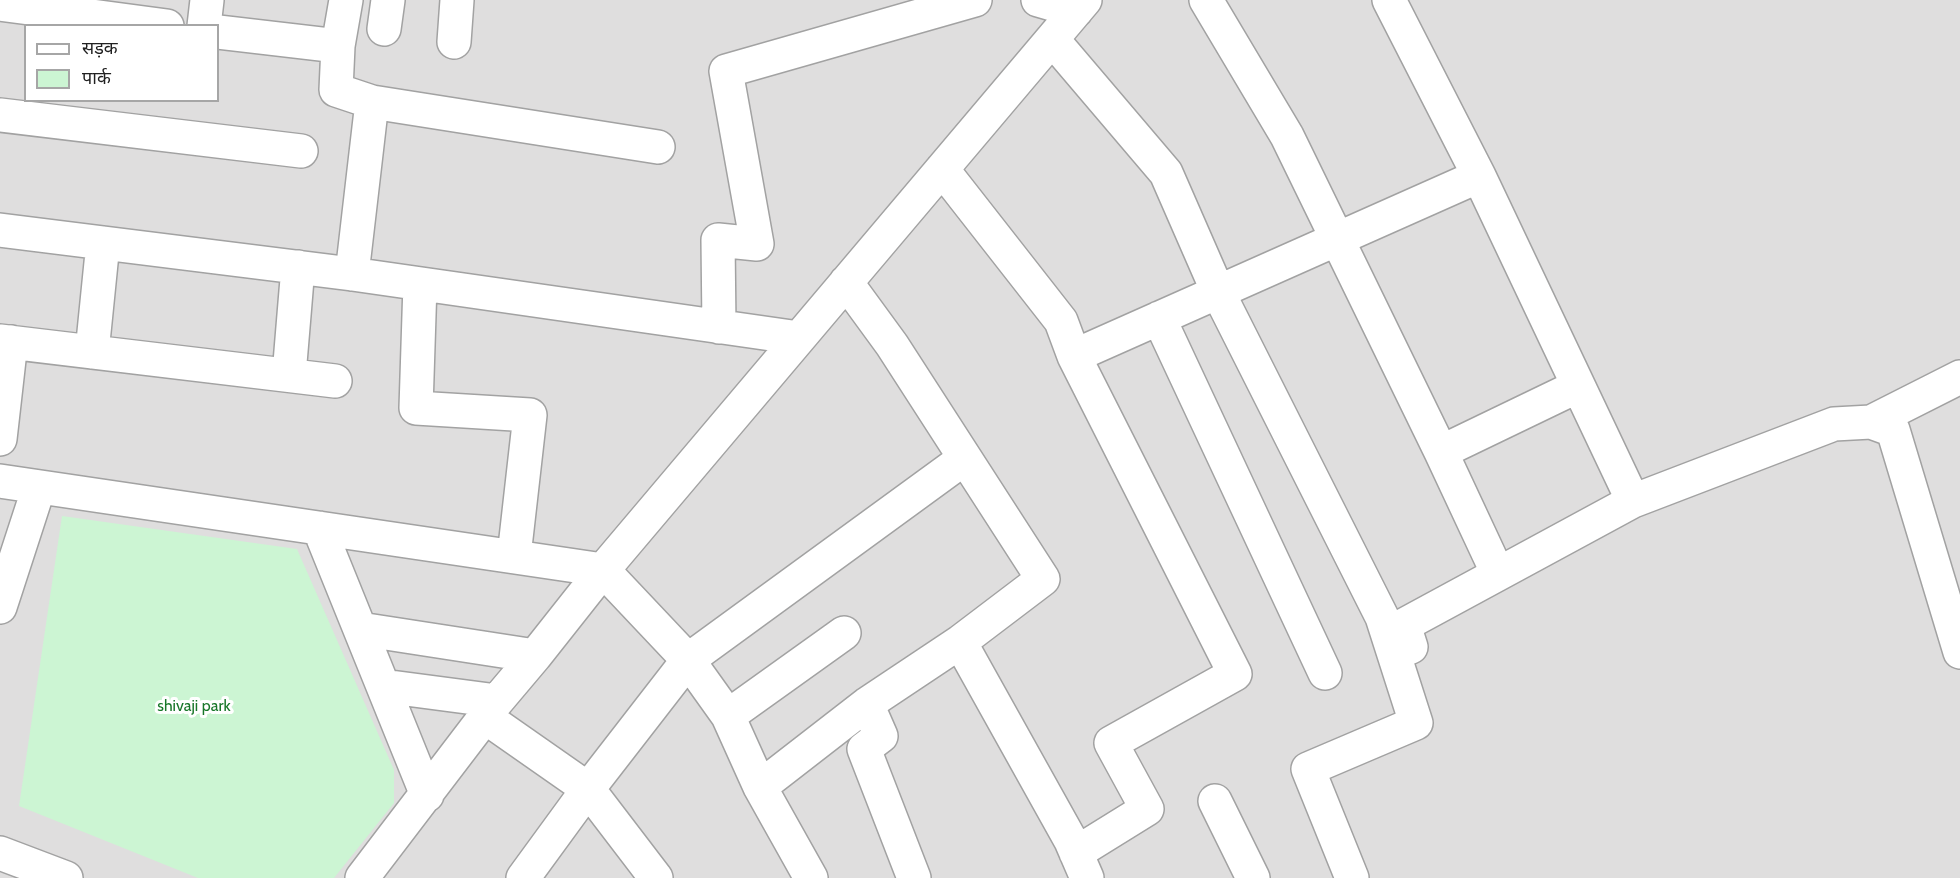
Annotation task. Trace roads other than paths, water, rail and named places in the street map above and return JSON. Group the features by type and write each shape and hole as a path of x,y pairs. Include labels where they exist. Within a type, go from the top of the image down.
{"street":[{"path":"204,24 207,0"},
{"path":"346,0 338,46 336,90 372,102 658,147"},
{"path":"454,42 457,0"},
{"path":"719,327 718,240 757,244 726,70 975,0"},
{"path":"1038,0 1080,5"},
{"path":"1206,0 1287,136 1498,574"},
{"path":"1389,0 1479,176 1632,501"},
{"path":"0,4 44,5 155,24"},
{"path":"362,878 491,709 603,570 1080,5"},
{"path":"219,32 338,46"},
{"path":"1052,39 1166,173 1218,292 1382,617 1416,723 1308,769 1352,878"},
{"path":"352,274 372,102"},
{"path":"0,115 301,151"},
{"path":"942,169 1061,321 1074,356 1235,674 1111,743 1147,809 1082,865 960,642"},
{"path":"1074,356 1479,176"},
{"path":"0,230 352,274 799,338"},
{"path":"92,352 104,243"},
{"path":"289,375 298,267"},
{"path":"760,787 867,704 960,642 1043,579 892,345 846,282"},
{"path":"420,284 416,408 530,415 514,556"},
{"path":"1159,318 1325,673"},
{"path":"0,439 6,341 335,381"},
{"path":"1871,422 1960,377"},
{"path":"1441,452 1578,386"},
{"path":"1394,654 1412,647 1404,625 1632,501 1834,424 1871,422 1893,430 1960,652"},
{"path":"523,878 588,789 688,660 965,458"},
{"path":"0,481 603,570 688,660 728,716 760,787 811,878"},
{"path":"0,607 39,487"},
{"path":"319,528 427,795"},
{"path":"360,629 535,656"},
{"path":"728,716 844,633"},
{"path":"383,686 491,709 588,789 656,878"},
{"path":"867,704 881,735 864,749 914,878"},
{"path":"1215,801 1253,878"},
{"path":"0,853 66,878"}],"park label":[{"name":"shivaji park","path":"194,706"}]}
